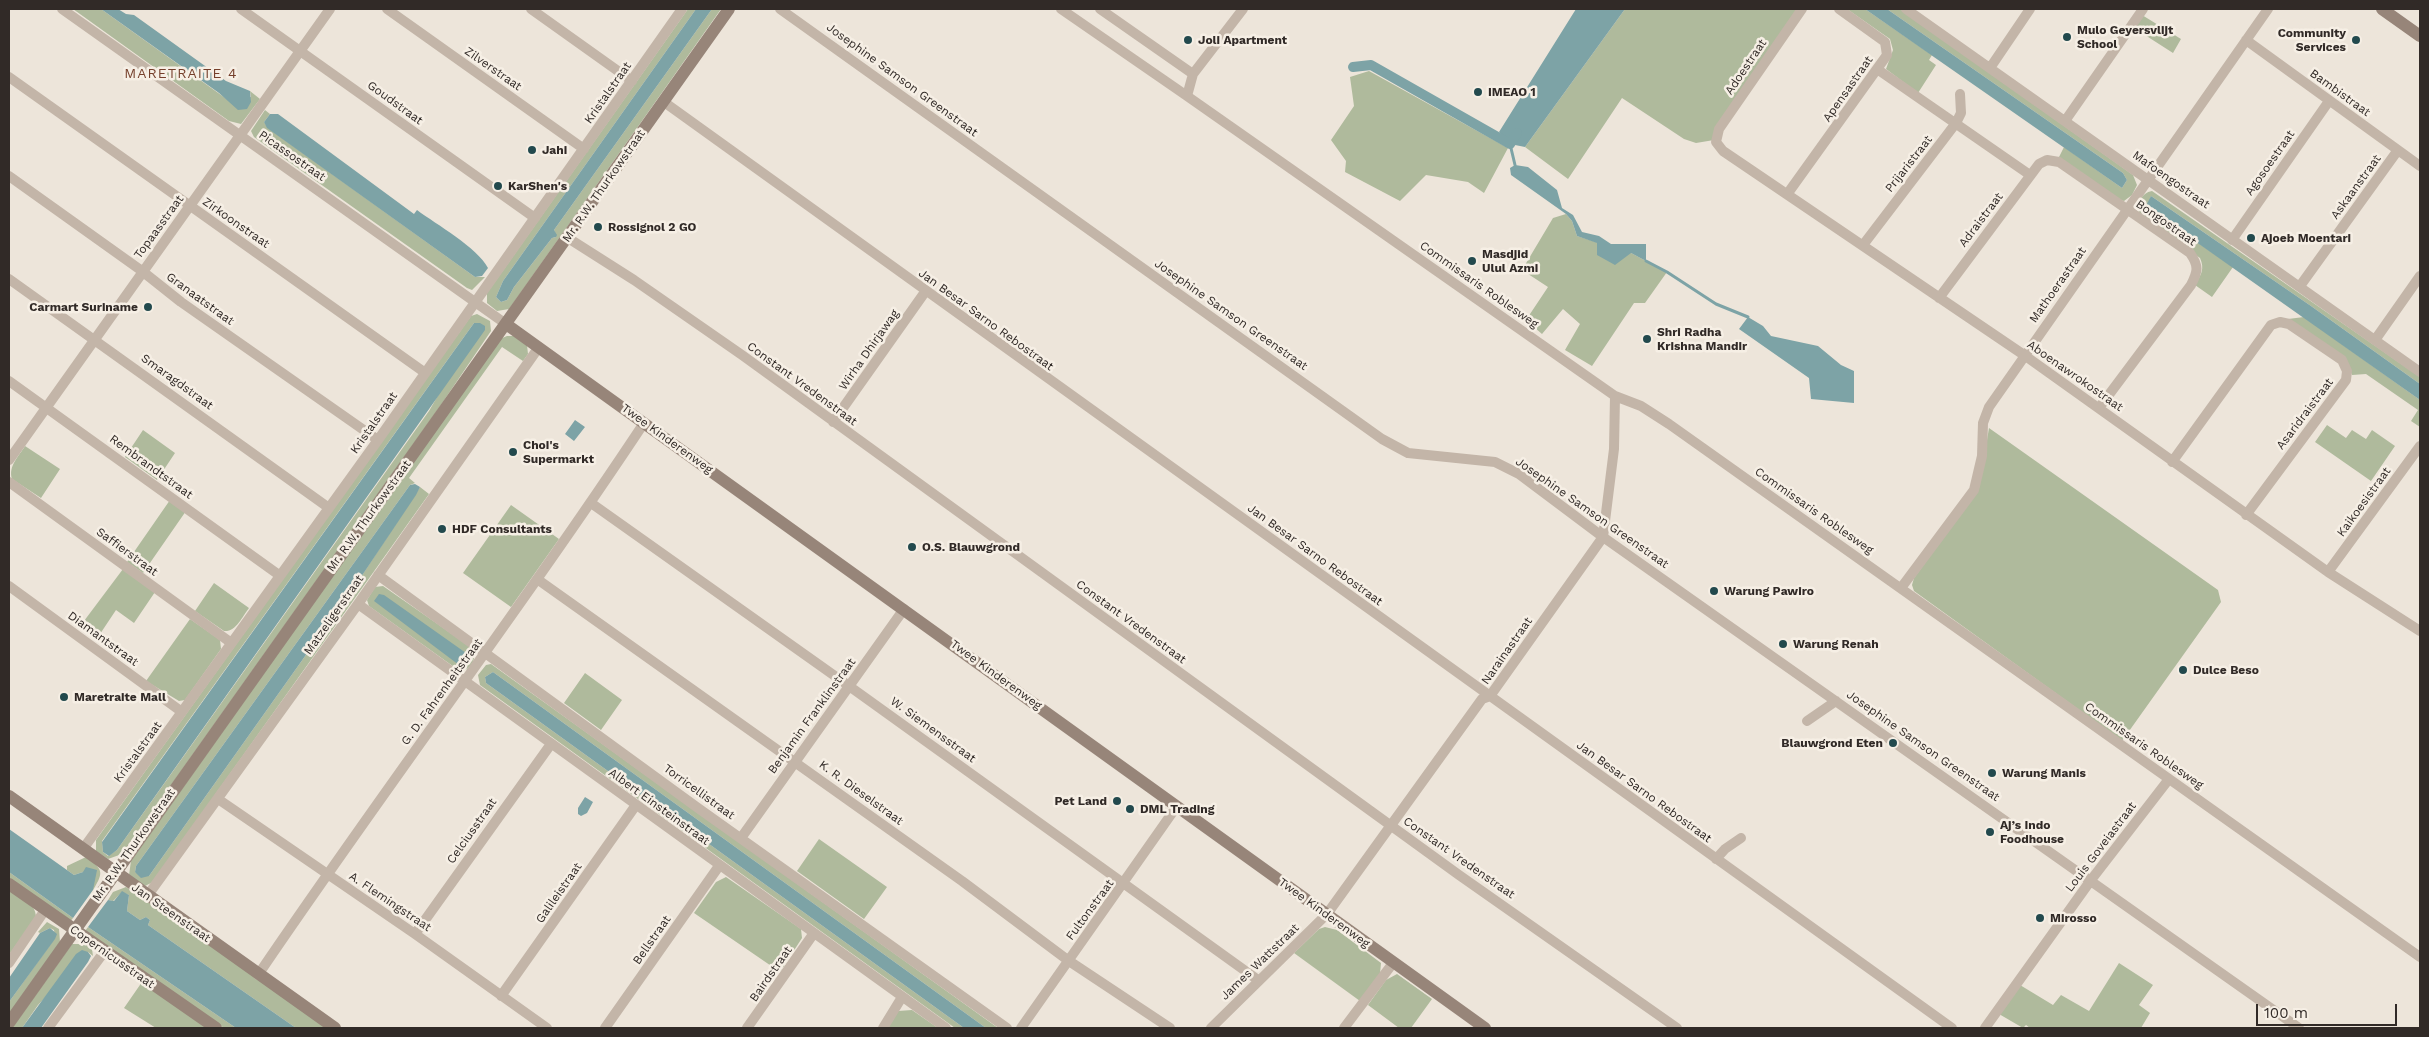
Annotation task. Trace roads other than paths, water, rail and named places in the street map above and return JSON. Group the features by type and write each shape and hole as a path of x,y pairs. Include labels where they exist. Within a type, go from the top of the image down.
{"street":[{"name":"Picassostraat","path":"62,9 475,300 506,324"},
{"name":"Goudstraat","path":"241,9 534,218"},
{"name":"Topaasstraat","path":"9,460 330,9"},
{"name":"Zilverstraat","path":"387,9 584,149"},
{"path":"531,9 632,81"},
{"name":"Kristalstraat","path":"83,849 230,642 378,440 424,372 682,9"},
{"name":"Mr. R.W. Thurkowstraat","path":"9,1023 114,872 568,238 729,9"},
{"name":"Josephine Samson Greenstraat","path":"780,9 1382,439 1408,453 1495,462 1519,474 1603,536 2299,1028"},
{"name":"Commissaris Roblesweg","path":"1061,9 1615,396 1642,406 1668,424 2420,956"},
{"path":"1100,9 1193,74"},
{"path":"1187,96 1193,74 1243,9"},
{"name":"Adoestraat","path":"1716,142 1719,129 1802,9"},
{"name":"Apensastraat","path":"1788,193 1887,55 1885,42 1839,9"},
{"path":"1990,68 2030,9"},
{"path":"2065,121 2143,9"},
{"name":"Mathoerastraat","path":"1901,588 1974,490 1982,456 1983,423 1989,406 2268,9"},
{"path":"2382,9 2420,36"},
{"name":"Mafoengostraat","path":"1913,11 1990,68 2420,372"},
{"name":"Bambistraat","path":"2246,40 2420,166"},
{"path":"1877,69 2030,175"},
{"name":"Zirkoonstraat","path":"9,77 424,372"},
{"name":"Prijaristraat","path":"1862,245 1956,123 1961,113 1960,94"},
{"name":"Agosoestraat","path":"2232,240 2329,101"},
{"name":"Jan Besar Sarno Rebostraat","path":"664,102 925,292 1952,1028"},
{"name":"Aboenawrokostraat","path":"1716,142 1723,151 1788,193 2024,355 2328,572 2420,631"},
{"name":"Askaanstraat","path":"2300,286 2398,150"},
{"name":"Adraistraat","path":"1939,298 2030,175 2039,164 2047,160"},
{"name":"Bongostraat","path":"2047,160 2059,162 2125,210 2190,253 2197,263 2197,273 2191,285 2099,408"},
{"name":"Granaatstraat","path":"9,176 142,271 181,302 378,440"},
{"name":"Constant Vredenstraat","path":"568,238 711,334 1392,827 1677,1028"},
{"path":"2375,340 2420,276"},
{"name":"Smaragdstraat","path":"9,279 329,508"},
{"name":"Wirha Dhirjawag","path":"833,422 925,292"},
{"name":"Asaridraistraat","path":"2172,462 2271,325 2280,322 2289,324 2342,360 2347,371 2346,380 2246,514"},
{"name":"Twee Kinderenweg","path":"506,324 1485,1028"},
{"name":"Matzeligerstraat","path":"148,895 358,604 539,347"},
{"name":"Rembrandtstraat","path":"9,381 279,575"},
{"name":"Narainastraat","path":"1327,914 1392,827 1482,699 1490,696 1603,536 1614,449 1615,396"},
{"name":"G. D. Fahrenheitstraat","path":"258,975 326,874 591,503 644,423"},
{"name":"Kaikoesistraat","path":"2328,572 2420,446"},
{"name":"Saffierstraat","path":"9,482 230,642"},
{"name":"W. Siemensstraat","path":"591,503 1258,980"},
{"name":"Torricellistraat","path":"378,575 1007,1028"},
{"name":"K. R. Dieselstraat","path":"537,579 795,761 1069,961 1170,1028"},
{"name":"Diamantstraat","path":"9,586 182,712"},
{"name":"Albert Einsteinstraat","path":"358,604 946,1028"},
{"name":"Benjamin Franklinstraat","path":"742,838 904,609"},
{"path":"1807,721 1836,701"},
{"name":"Celciusstraat","path":"415,934 551,744"},
{"name":"Louis Goveiastraat","path":"1985,1028 2091,880 2169,779"},
{"name":"Jan Steenstraat","path":"9,796 335,1028"},
{"name":"A. Flemingstraat","path":"218,799 415,934 547,1028"},
{"name":"Galileistraat","path":"501,996 636,805"},
{"name":"Fultonstraat","path":"1022,1028 1124,885 1177,806"},
{"path":"1716,859 1725,849 1741,838"},
{"name":"Bellstraat","path":"605,1028 720,866"},
{"name":"Copernicusstraat","path":"9,884 76,928 104,952 216,1028"},
{"path":"9,964 46,910"},
{"name":"James Wattstraat","path":"1211,1028 1327,914"},
{"name":"Bairdstraat","path":"747,1028 814,933"},
{"path":"48,1028 104,952"},
{"path":"1344,1028 1393,963"},
{"path":"883,1028 902,997"}],"water":[{"path":"101,9 118,9 126,14 134,15 226,81 250,91 251,102 247,109 238,110 219,93"},
{"path":"696,9 712,9 554,230 557,235 556,237 552,238 514,287 507,300 501,302 496,297 503,281"},
{"path":"1576,9 1625,9 1525,147 1510,144 1499,132"},
{"path":"1865,9 1887,9 2123,173 2127,180 2122,188"},
{"path":"270,114 278,114 414,214 417,210 466,244 483,260 488,268 482,276 475,277 267,128 264,122"},
{"path":"1515,165 1528,167 1557,190 1562,208 1573,215 1582,232 1599,236 1611,244 1646,244 1646,261 1631,253 1615,265 1597,255 1597,243 1577,236 1572,221 1566,214 1511,175 1510,168"},
{"path":"2151,196 2420,384 2420,400 2148,208 2147,204"},
{"path":"1748,317 1763,326 1771,336 1818,346 1841,365 1854,371 1854,403 1811,399 1809,378 1739,329"},
{"path":"474,323 480,323 485,326 485,330 117,850 109,856 103,852 102,842"},
{"path":"575,420 585,427 574,441 565,434"},
{"path":"415,484 420,487 416,495 357,583 149,876 141,878 135,872 136,866 410,485"},
{"path":"379,594 384,595 466,653 466,662 459,665 374,601"},
{"path":"493,672 986,1028 964,1028 486,683 485,677"},
{"path":"585,797 593,802 587,813 581,816 578,814 578,808"},
{"path":"9,829 74,875 83,872 86,867 97,870 93,890 73,918 9,872"},
{"path":"122,891 129,895 127,911 140,920 146,917 150,920 148,925 296,1028 236,1028 88,927 108,900 114,901"},
{"path":"50,928 57,934 55,939 9,1002 9,978 40,933"},
{"path":"82,950 88,952 91,956 88,962 41,1028 22,1028 76,954"}],"waterway":[{"path":"1353,67 1371,65 1510,144 1517,133"},
{"path":"1510,144 1515,165"},
{"path":"1646,261 1667,272 1716,304 1748,317"}],"place":[{"name":"Mulo Geyersvlijt School","path":"2067,37"},
{"name":"Joli Apartment","path":"1188,40"},
{"name":"Community Services","path":"2356,40"},
{"name":"IMEAO 1","path":"1478,92"},
{"name":"Jahi","path":"532,150"},
{"name":"KarShen's","path":"498,186"},
{"name":"Rossignol 2 GO","path":"598,227"},
{"name":"Ajoeb Moentari","path":"2251,238"},
{"name":"Masdjid Ulul Azmi","path":"1472,261"},
{"name":"Carmart Suriname","path":"148,307"},
{"name":"Shri Radha Krishna Mandir","path":"1647,339"},
{"name":"Choi's Supermarkt","path":"513,452"},
{"name":"HDF Consultants","path":"442,529"},
{"name":"O.S. Blauwgrond","path":"912,547"},
{"name":"Warung Pawiro","path":"1714,591"},
{"name":"Warung Renah","path":"1783,644"},
{"name":"Dulce Beso","path":"2183,670"},
{"name":"Maretraite Mall","path":"64,697"},
{"name":"Blauwgrond Eten","path":"1893,743"},
{"name":"Warung Manis","path":"1992,773"},
{"name":"Pet Land","path":"1117,801"},
{"name":"DML Trading","path":"1130,809"},
{"name":"Aj’s Indo Foodhouse","path":"1990,832"},
{"name":"Mirosso","path":"2040,918"}],"district":[{"name":"MARETRAITE 4","path":"181,74"}]}
